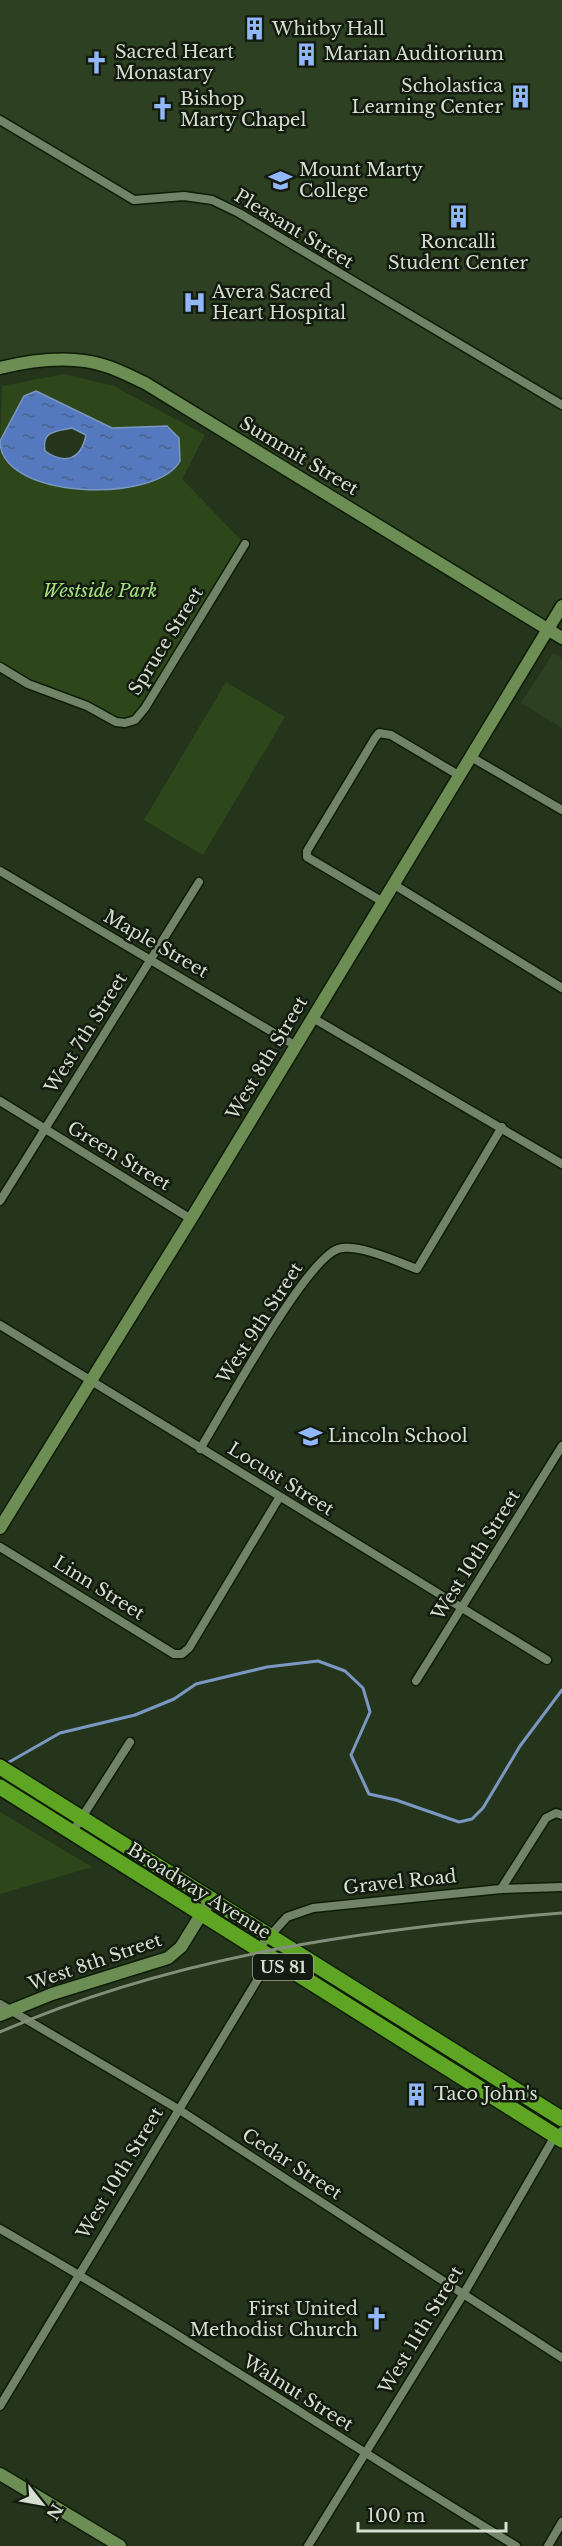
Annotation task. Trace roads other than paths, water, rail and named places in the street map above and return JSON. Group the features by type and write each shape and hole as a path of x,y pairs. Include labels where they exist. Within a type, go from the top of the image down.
{"highway":[{"name":"Broadway Avenue","path":"0,1767 562,2119"},
{"name":"Broadway Avenue","path":"6,1791 270,1959 560,2136"}],"street":[{"name":"Pleasant Street","path":"0,120 134,200 184,196 212,200 239,213 562,405"},
{"name":"Summit Street","path":"0,368 41,361 80,362 105,365 145,382 562,638"},
{"name":"Spruce Street","path":"0,667 28,684 87,706 116,722 125,723 135,720 146,708 245,544"},
{"name":"West 8th Street","path":"0,1528 191,1219 562,606"},
{"path":"383,902 307,857 307,851 379,733 391,735 460,776"},
{"path":"471,757 562,810"},
{"name":"Maple Street","path":"0,871 296,1046"},
{"name":"West 7th Street","path":"0,1201 152,961 199,882"},
{"path":"393,884 562,988"},
{"path":"313,1018 562,1164"},
{"name":"Green Street","path":"0,1101 191,1219"},
{"name":"West 9th Street","path":"200,1449 300,1284 324,1258 339,1249 363,1250 417,1269 502,1127"},
{"name":"Locust Street","path":"0,1325 279,1498 547,1659"},
{"name":"West 10th Street","path":"416,1681 562,1447"},
{"name":"Linn Street","path":"0,1547 174,1654 182,1654 189,1648 279,1498"},
{"path":"72,1833 130,1742"},
{"path":"501,1889 546,1818 556,1813 562,1815"},
{"name":"Gravel Road","path":"257,1950 287,1917 313,1908 501,1889 562,1887"},
{"name":"West 8th Street","path":"4,2010 168,1958 181,1947 210,1900"},
{"name":"West 10th Street","path":"0,2406 270,1959"},
{"name":"Cedar Street","path":"4,2010 178,2109 562,2358"},
{"name":"West 11th Street","path":"308,2546 560,2136"},
{"name":"Walnut Street","path":"0,2229 79,2274 364,2454 516,2546"},
{"path":"0,2474 120,2546"},
{"path":"548,2546 562,2522"}],"water":[{"path":"36,391 112,428 167,426 179,438 180,461 166,475 142,484 113,489 81,489 51,485 25,475 7,461 0,441 24,396","holes":["72,428 86,435 80,450 71,458 59,458 45,451 44,444 48,435 56,431"]}],"waterway":[{"path":"4,1765 60,1733 135,1715 174,1699 196,1684 267,1667 318,1661 345,1671 363,1688 370,1712 351,1755 369,1794 396,1800 459,1822 472,1819 483,1808 520,1746 562,1690"}],"railway":[{"path":"0,2032 67,2005 205,1964 347,1937 419,1927 562,1913"}],"place":[{"name":"Whitby Hall","path":"254,29"},
{"name":"Marian Auditorium","path":"306,54"},
{"name":"Sacred Heart Monastary","path":"97,62"},
{"name":"Scholastica Learning Center","path":"521,96"},
{"name":"Bishop Marty Chapel","path":"162,109"},
{"name":"Mount Marty College","path":"281,180"},
{"name":"Roncalli Student Center","path":"458,216"},
{"name":"Avera Sacred Heart Hospital","path":"194,302"},
{"name":"Lincoln School","path":"310,1436"},
{"name":"Taco John's","path":"416,2094"},
{"name":"First United Methodist Church","path":"376,2319"}],"park label":[{"name":"Westside Park","path":"100,591"}]}
